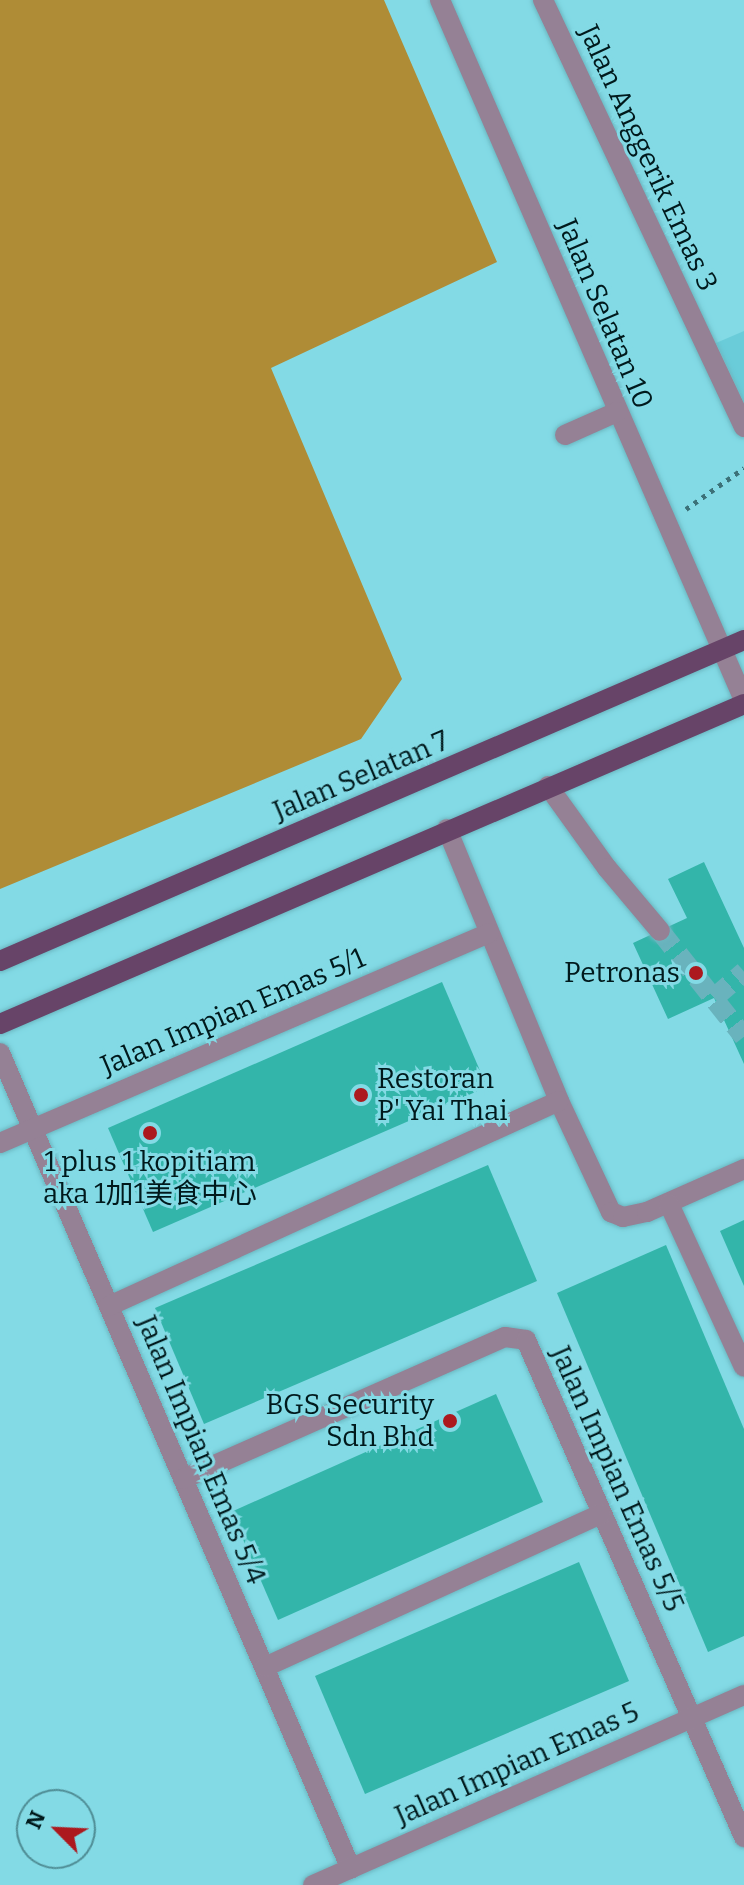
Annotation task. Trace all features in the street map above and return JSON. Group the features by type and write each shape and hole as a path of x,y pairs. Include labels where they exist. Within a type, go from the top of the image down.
{"main road":[{"name":"Jalan Selatan 7","path":"0,961 744,640"},
{"path":"0,1024 744,702"}],"street":[{"name":"Jalan Selatan 10","path":"440,0 744,702"},
{"name":"Jalan Anggerik Emas 3","path":"543,0 744,427"},
{"path":"565,435 617,412"},
{"path":"548,786 607,868 660,931"},
{"path":"447,829 559,1101 611,1212 623,1217 669,1204 744,1169"},
{"name":"Jalan Impian Emas 5/1","path":"0,1143 489,933"},
{"name":"Jalan Impian Emas 5/4","path":"0,1053 351,1869"},
{"path":"109,1306 559,1101"},
{"path":"669,1204 744,1367"},
{"name":"Jalan Impian Emas 5/5","path":"183,1479 505,1337 526,1340 744,1837"},
{"path":"265,1667 601,1514"},
{"name":"Jalan Impian Emas 5","path":"313,1885 744,1695"}],"path":[{"path":"665,523 744,468"}],"shaded area":[{"path":"0,0 384,0 497,262 271,368 402,679 361,739 0,889"},
{"path":"744,331 744,403 716,343"}],"building":[{"name":"Petronas","path":"704,862 744,948 744,1064 714,998 668,1019 633,943 687,918 668,879"},
{"path":"442,982 487,1087 153,1232 108,1128"},
{"path":"488,1165 537,1281 204,1424 155,1308"},
{"path":"744,1220 744,1286 720,1231"},
{"path":"666,1245 744,1429 744,1636 708,1652 557,1293"},
{"path":"496,1394 543,1502 278,1620 231,1512"},
{"path":"579,1562 629,1681 365,1794 315,1676"}],"tunnel":[{"path":"660,931 744,1037"},
{"path":"714,998 744,972"}],"place":[{"name":"Petronas","path":"696,973"},
{"name":"Restoran P' Yai Thai","path":"361,1095"},
{"name":"1 plus 1 kopitiam aka 1加1美食中心","path":"150,1133"},
{"name":"BGS Security Sdn Bhd","path":"450,1421"}]}
